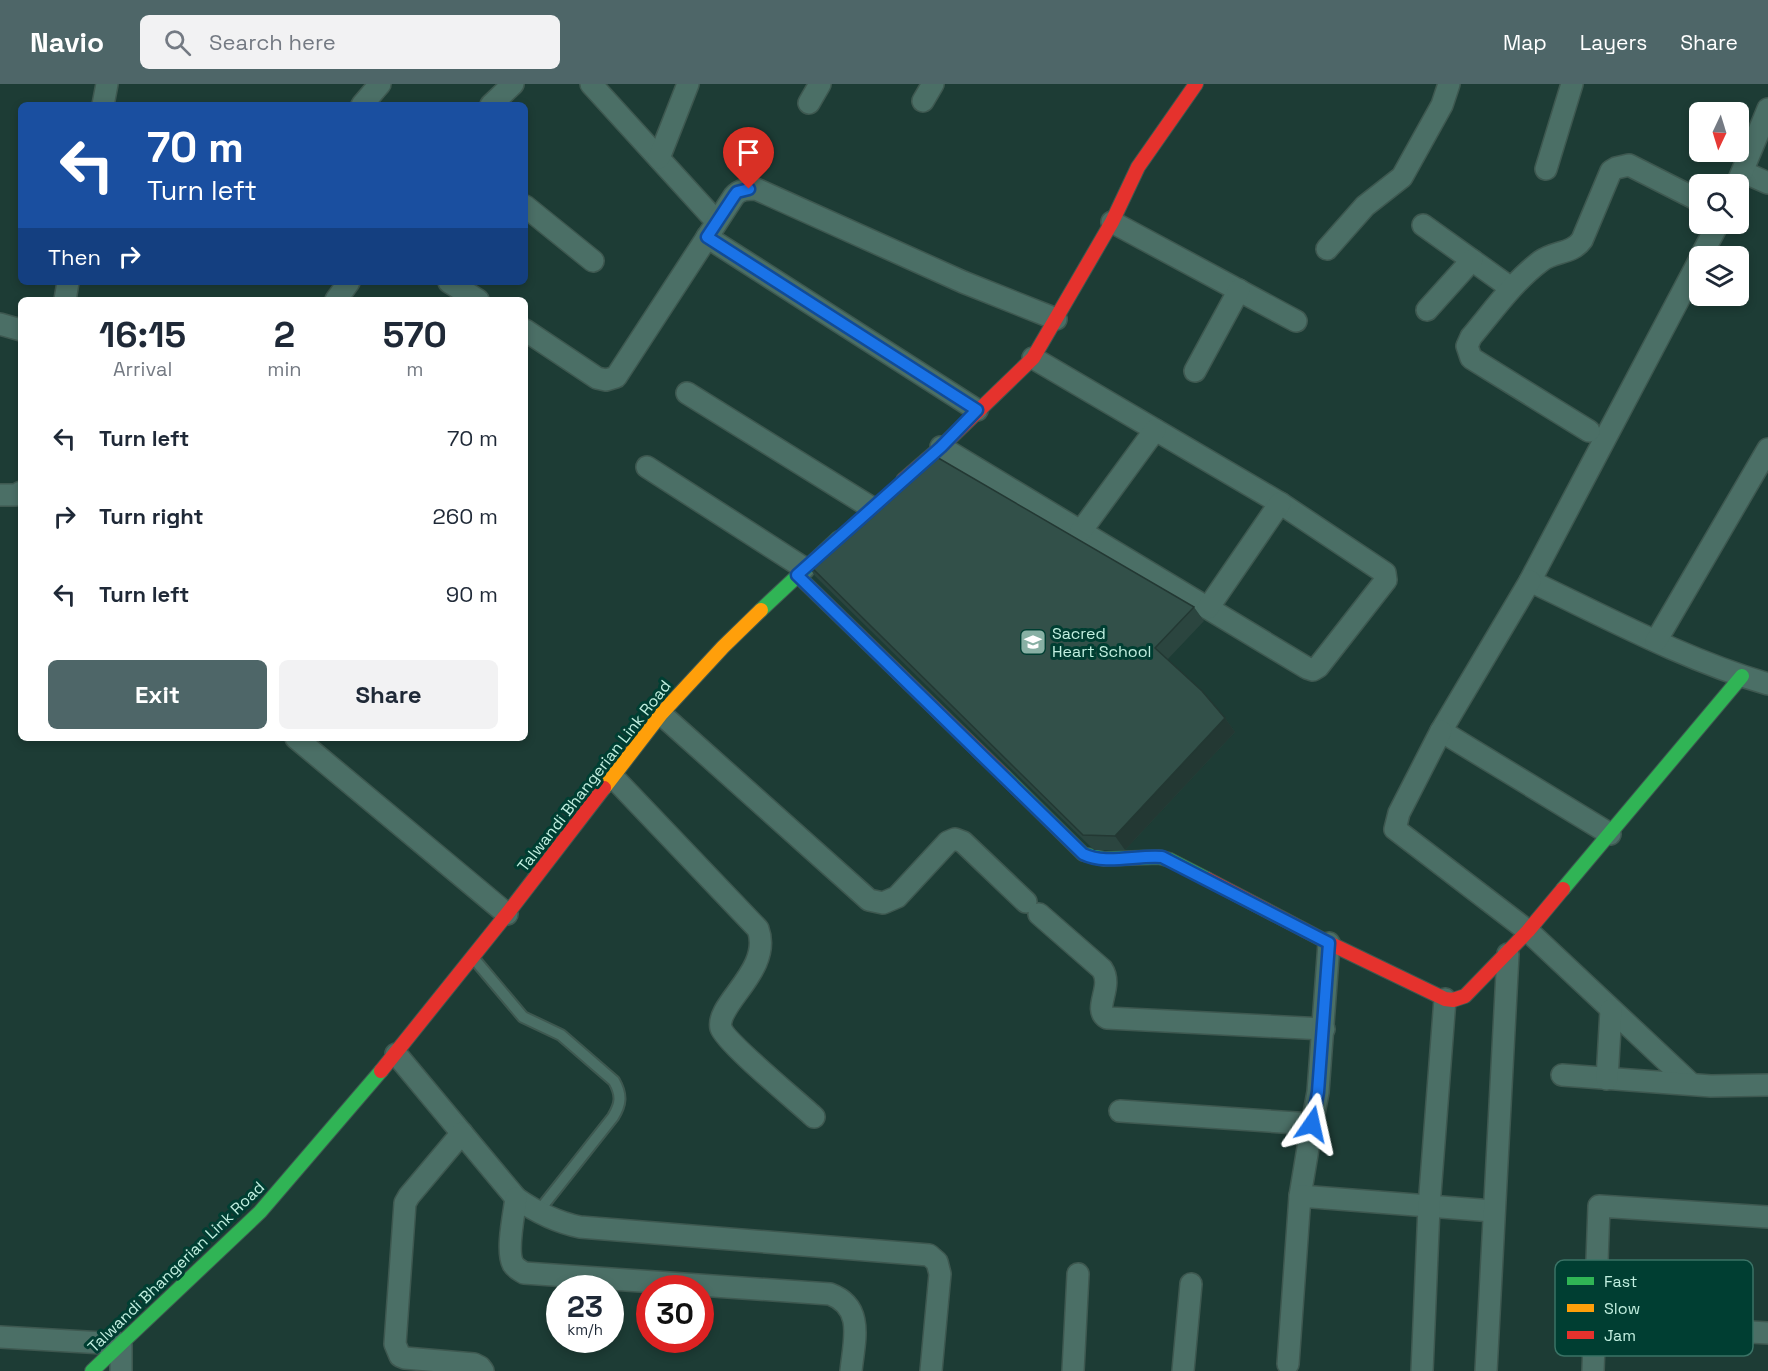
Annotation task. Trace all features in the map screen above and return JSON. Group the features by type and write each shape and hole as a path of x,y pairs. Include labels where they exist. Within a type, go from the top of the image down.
{"street":[{"path":"104,102 107,84"},
{"path":"365,102 380,84"},
{"path":"494,102 513,84"},
{"path":"591,84 659,158 712,229 977,410"},
{"path":"659,158 688,84"},
{"path":"809,103 820,84"},
{"path":"687,393 876,504 941,447 1033,358 1112,222 1138,167 1196,84"},
{"path":"1327,249 1365,206 1402,177 1442,105 1449,84"},
{"path":"1546,169 1572,84"},
{"path":"1742,174 1768,109"},
{"path":"1589,431 1482,366 1471,358 1467,346 1471,337 1511,288 1548,256 1577,247 1611,171 1629,165 1689,195"},
{"path":"1749,180 1768,183"},
{"path":"528,332 597,378 612,380 737,192 756,189 963,282 1056,319"},
{"path":"528,208 593,261"},
{"path":"1112,222 1296,321"},
{"path":"1423,225 1511,288"},
{"path":"1427,310 1472,260"},
{"path":"1689,279 1530,581 1441,731 1399,813 1395,829 1528,932 1690,1083"},
{"path":"454,285 473,297"},
{"path":"1195,371 1239,290"},
{"path":"0,324 18,329"},
{"path":"941,447 1313,670 1318,667 1386,580 1385,573 1280,503 1033,358"},
{"path":"1082,531 1155,430"},
{"path":"1656,641 1768,449"},
{"path":"647,467 800,571 1083,854 1097,860 1140,856 1162,857 1329,943 1445,999 1453,1000 1465,996 1508,954 1742,676"},
{"path":"0,495 18,494"},
{"path":"1208,608 1280,503"},
{"name":"Talwandi Bhangerian Link Road","path":"92,1371 260,1212 396,1054 507,915 661,714 723,647 800,571 846,530"},
{"path":"1530,581 1656,641 1742,676 1768,684"},
{"path":"661,714 869,900 884,903 897,897 948,842 955,839 963,842 1102,969 1107,981 1101,1010 1103,1016 1107,1018 1324,1029"},
{"path":"1441,731 1610,834"},
{"path":"300,741 507,915"},
{"path":"613,777 758,929 762,945 759,955 750,974 721,1019 721,1027 724,1035 731,1042 814,1117"},
{"path":"1288,1364 1300,1196 1317,1102 1329,943"},
{"path":"1486,1371 1508,954"},
{"path":"1422,1371 1429,1208 1445,999"},
{"path":"1607,1079 1611,1011"},
{"path":"396,1054 516,1198 556,1221 580,1227 929,1255 937,1262 940,1274 931,1371"},
{"path":"1562,1076 1711,1086 1768,1085"},
{"path":"1120,1111 1312,1124"},
{"path":"462,1133 405,1203 395,1344 397,1351 405,1358 474,1364 480,1366 483,1371"},
{"path":"1300,1196 1429,1208 1493,1211"},
{"path":"516,1198 510,1246 512,1263 524,1273 830,1294 842,1299 849,1306 853,1315 855,1328 851,1371"},
{"path":"1597,1260 1599,1206 1768,1217"},
{"path":"1073,1371 1078,1274"},
{"path":"1183,1371 1191,1284"},
{"path":"1753,1332 1768,1333"},
{"path":"0,1337 121,1344 121,1371"},
{"path":"1593,1356 1593,1371"}],"lane":[{"path":"473,958 523,1017 555,1031 570,1041 615,1081 619,1090 619,1107 613,1117 538,1212"}],"building":[{"name":"Sacred Heart School","path":"928,452 1194,607 1155,648 1202,691 1225,718 1115,836 1083,835 805,561"}],"traffic: fast":[{"path":"761,610 838,538"},
{"path":"1563,889 1742,676"},
{"path":"1004,776 1083,854 1104,859 1159,857 1170,860 1207,879"},
{"path":"92,1371 260,1212 381,1071"}],"traffic: slow":[{"path":"604,788 661,714 761,610"}],"traffic: jam":[{"path":"903,480 941,447 1033,358 1112,222 1138,167 1196,84"},
{"path":"797,575 1004,776"},
{"path":"381,1071 604,788"},
{"path":"1207,879 1329,943 1445,999 1453,1000 1465,996 1528,931 1563,889"}],"place":[{"name":"Sacred Heart School","path":"1033,642"}],"route":[{"path":"749,189 737,192 707,237 977,410 941,447 797,575 1083,854 1097,860 1140,856 1162,857 1329,943 1324,1029 1317,1102 1312,1124"}]}
